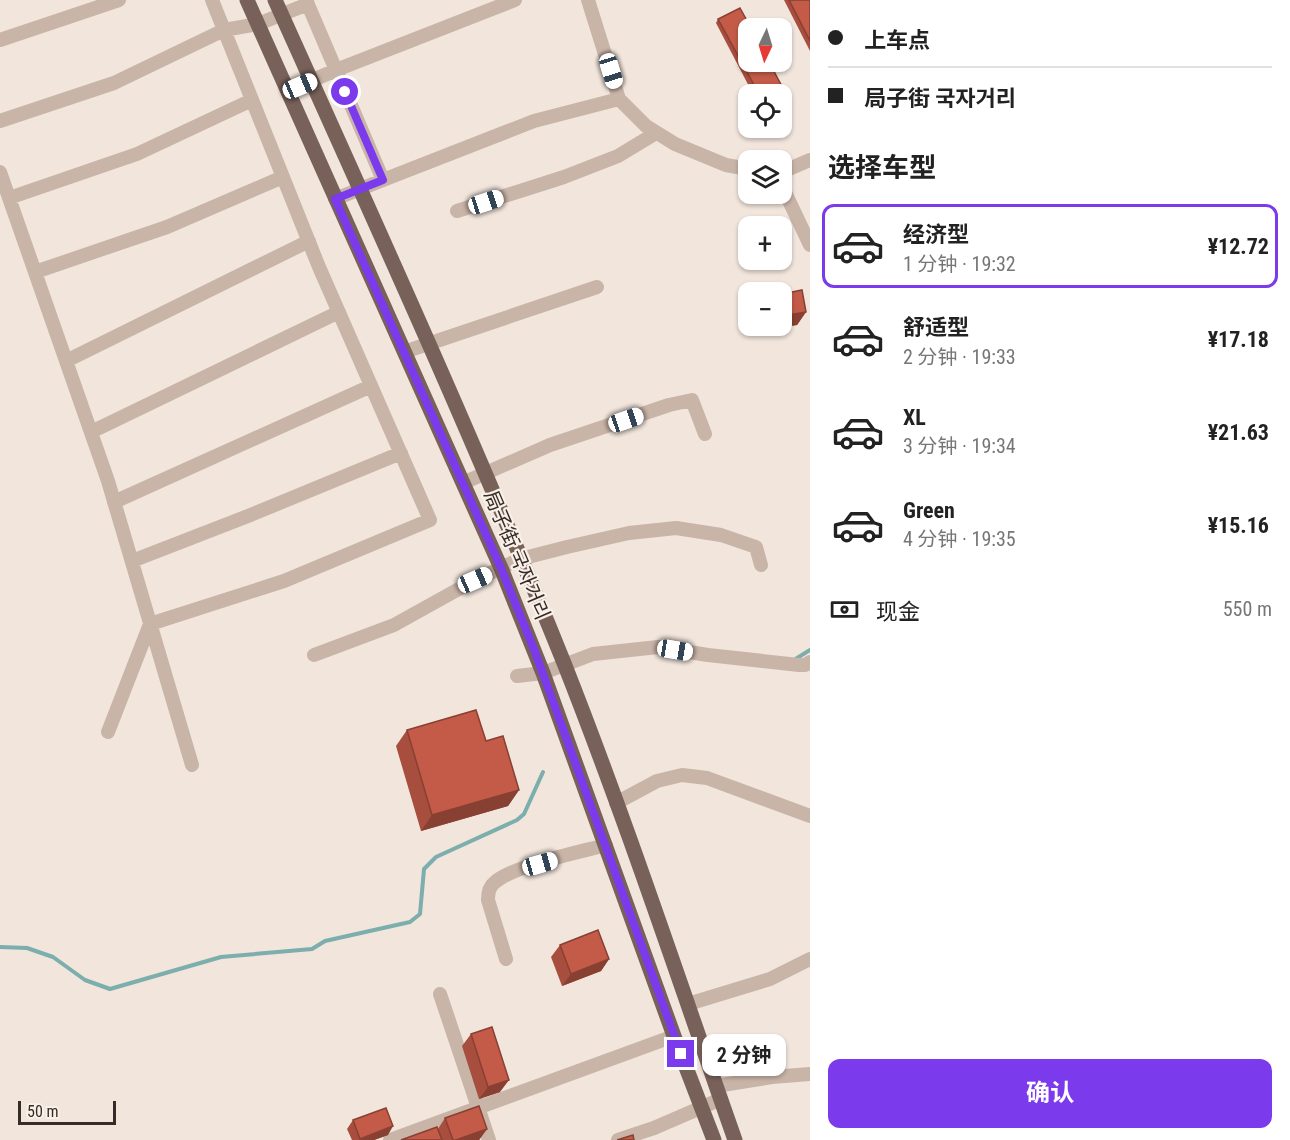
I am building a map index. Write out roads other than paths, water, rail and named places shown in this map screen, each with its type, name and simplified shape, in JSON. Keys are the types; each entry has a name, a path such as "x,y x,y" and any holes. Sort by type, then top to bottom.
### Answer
{"main road":[{"name":"局子街 국자거리","path":"247,0 501,568 543,673 674,1036 714,1140"},
{"name":"局子街 국자거리","path":"275,0 429,343 564,664 616,802 735,1140"}],"street":[{"path":"0,40 119,0"},
{"path":"150,624 284,581 430,520 309,241 212,0"},
{"path":"288,91 514,0"},
{"path":"588,0 619,99 646,126 675,144 726,165 738,167"},
{"path":"0,121 114,83 224,30 258,24 307,2 383,180"},
{"path":"335,199 534,121 619,99"},
{"path":"9,198 137,154 252,100"},
{"path":"458,212 564,177 618,156 656,133"},
{"path":"792,168 810,160"},
{"path":"0,172 114,502 192,765"},
{"path":"35,272 167,227 283,177"},
{"path":"791,204 810,245"},
{"path":"66,361 309,241"},
{"path":"404,352 597,287"},
{"path":"91,432 339,312"},
{"path":"114,502 371,386"},
{"path":"463,483 550,445 669,405 692,400 705,434"},
{"path":"132,561 400,453"},
{"path":"314,655 394,625 475,580 520,559 629,533 676,528 721,535 756,547 761,565"},
{"path":"108,732 150,624"},
{"path":"517,676 543,673 593,654 658,647 776,663 805,664"},
{"path":"616,802 657,781 682,775 707,778 810,816"},
{"path":"506,959 488,900 488,893 495,882 518,870 606,845"},
{"path":"688,1004 770,979 810,959"},
{"path":"440,994 489,1140"},
{"path":"390,1140 674,1036"},
{"path":"618,1140 656,1134 703,1107 718,1093 772,1077 810,1074"}],"waterway":[{"path":"794,660 810,650"},
{"path":"0,947 27,948 53,957 85,980 110,989 221,957 312,949 325,941 410,922 420,914 424,869 436,857 517,820 524,814 543,772"}]}
